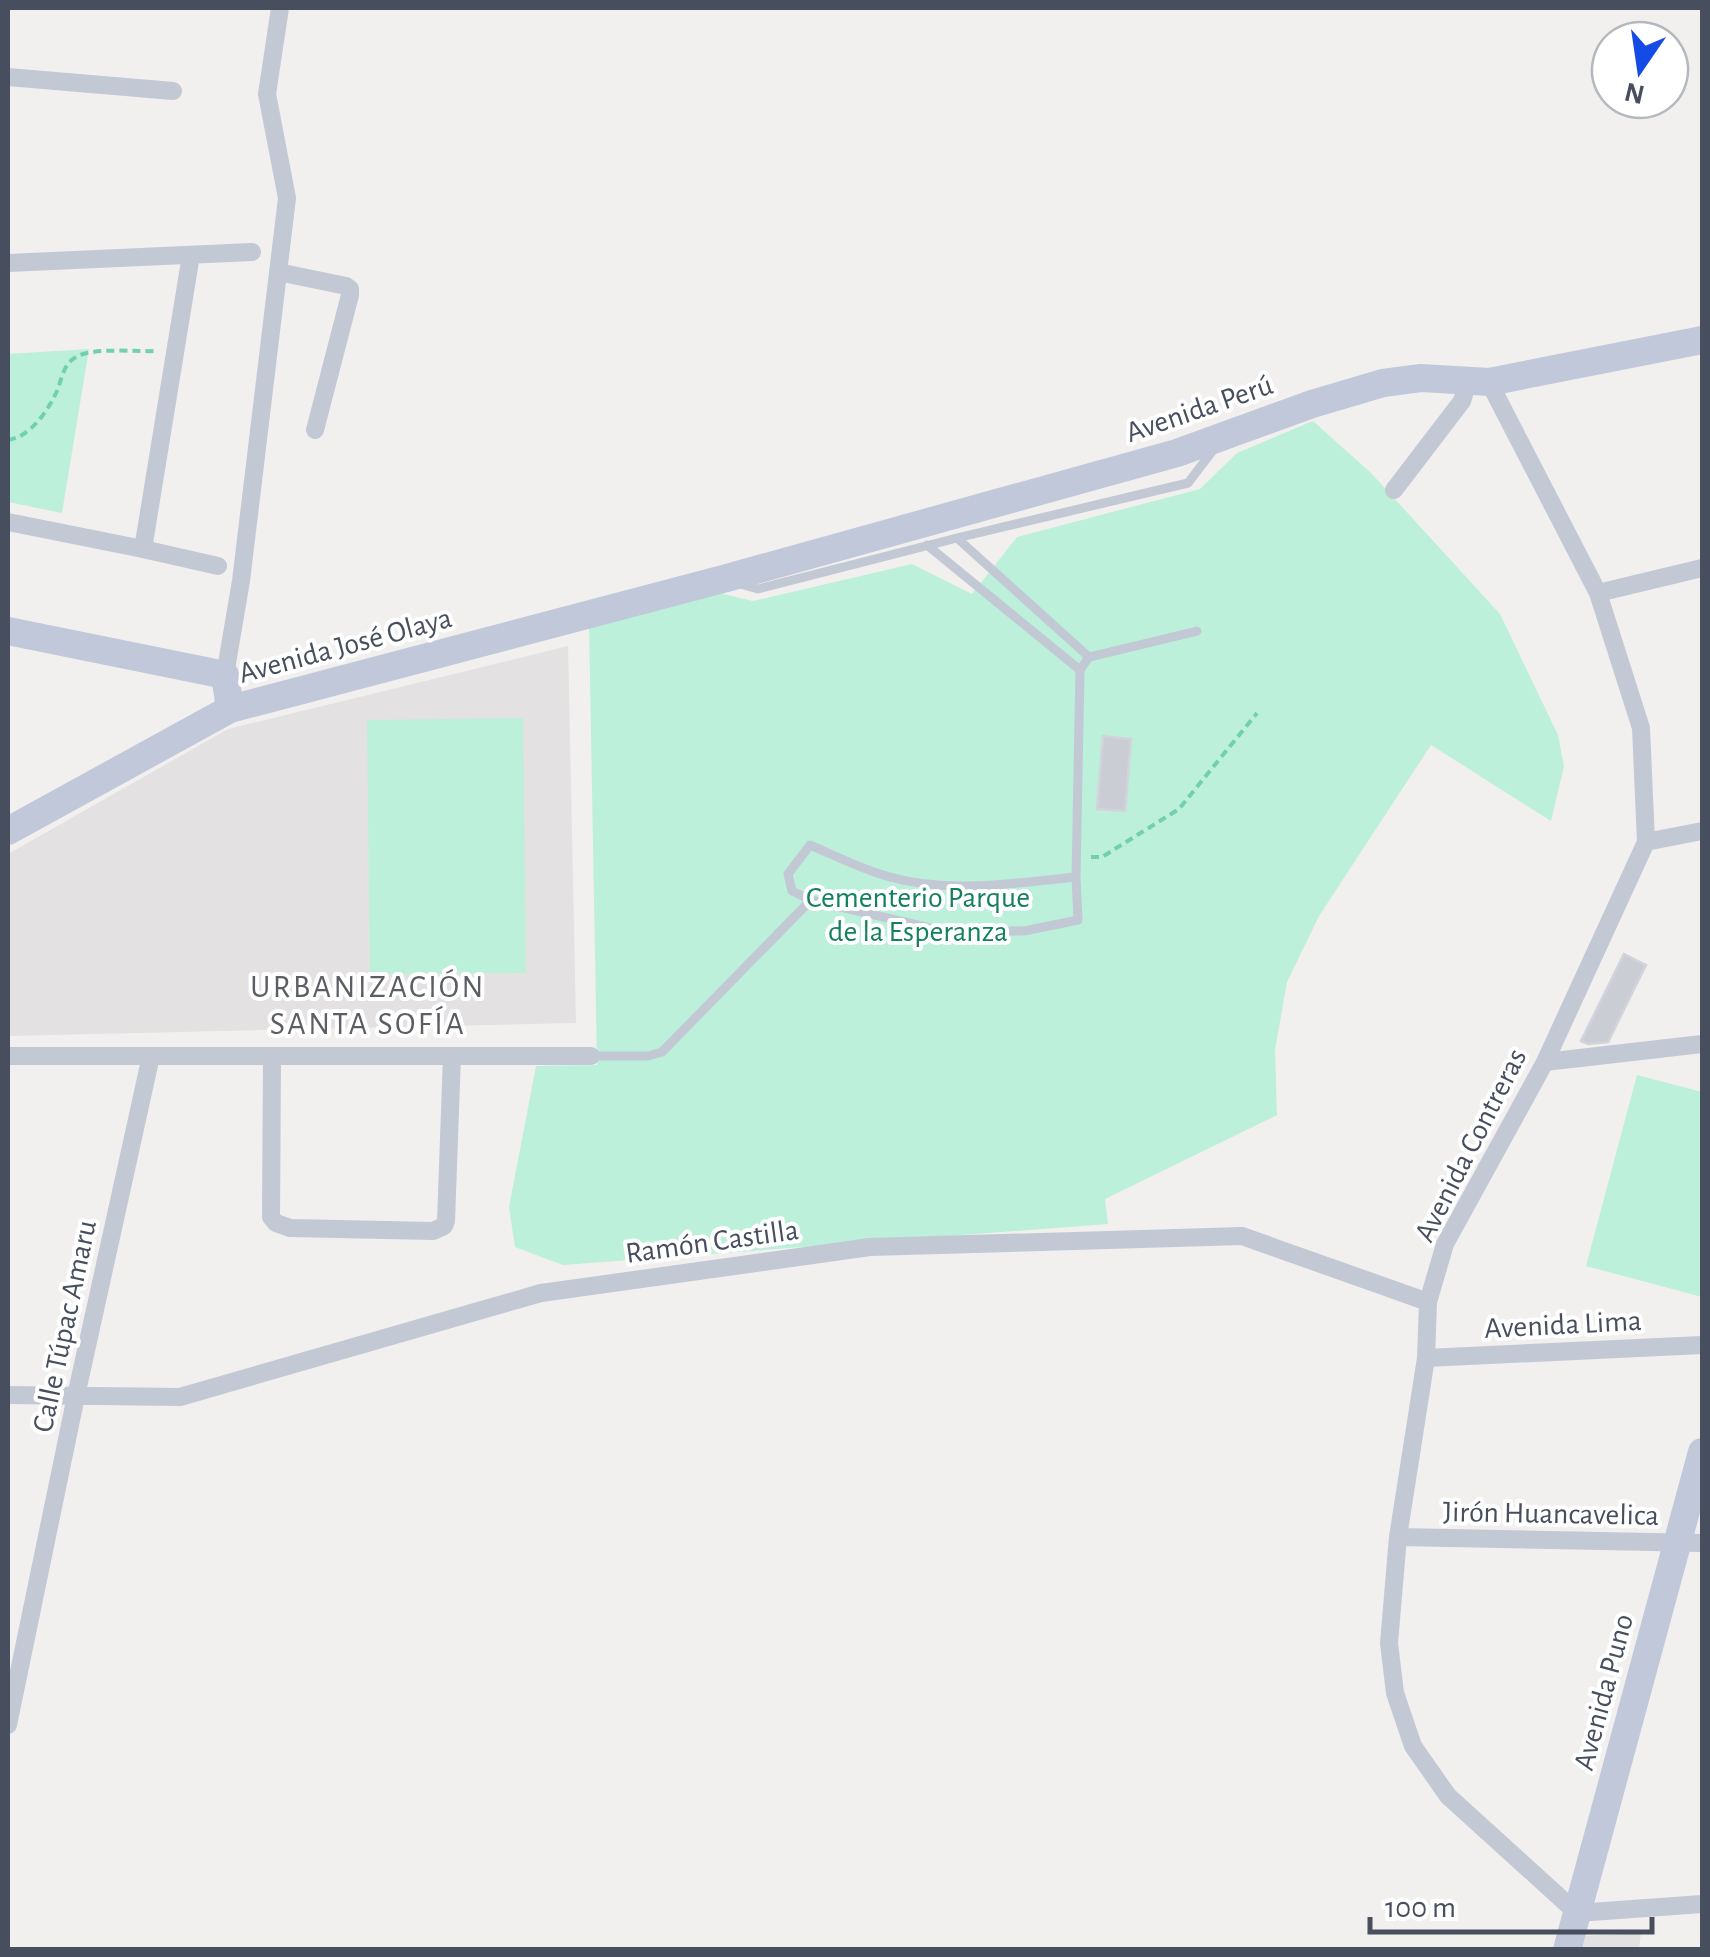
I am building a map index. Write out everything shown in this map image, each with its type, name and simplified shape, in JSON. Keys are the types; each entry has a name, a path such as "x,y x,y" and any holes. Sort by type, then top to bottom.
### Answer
{"main road":[{"name":"Avenida Perú","path":"723,579 1178,453 1312,404 1383,383 1421,378 1478,382 1702,340"},
{"name":"Avenida José Olaya","path":"8,831 230,709 723,579"},
{"path":"8,631 224,675 230,709"},
{"name":"Avenida Puno","path":"1567,1950 1690,1543 1702,1452"}],"street":[{"path":"224,675 241,581 287,198 267,94 280,8"},
{"path":"8,78 173,91"},
{"path":"8,263 252,252"},
{"path":"143,548 191,255"},
{"path":"278,272 350,289 315,430"},
{"path":"1394,490 1478,382"},
{"name":"Avenida Contreras","path":"1478,382 1598,594 1641,728 1646,842 1544,1062 1445,1244 1428,1302 1426,1358 1398,1537 1389,1643 1395,1693 1414,1746 1448,1796 1577,1913"},
{"path":"8,522 218,566"},
{"path":"1598,594 1702,568"},
{"path":"1646,842 1702,831"},
{"path":"1544,1062 1702,1044"},
{"path":"8,1056 591,1056"},
{"name":"Calle Túpac Amaru","path":"8,1725 151,1056"},
{"path":"272,1056 271,1217 276,1223 290,1228 433,1231 444,1226 446,1220 452,1056"},
{"name":"Ramón Castilla","path":"8,1395 180,1397 540,1293 870,1247 1242,1236 1428,1302"},
{"name":"Avenida Lima","path":"1426,1358 1702,1345"},
{"name":"Jirón Huancavelica","path":"1398,1537 1690,1543"},
{"path":"1577,1913 1702,1904"}],"lane":[{"path":"723,579 758,589 1188,483 1222,438"},
{"path":"956,538 1090,657"},
{"path":"927,546 1080,670"},
{"path":"1076,876 988,886 941,886 888,877 810,846 788,874 792,890 810,900 946,932 1024,931 1078,920 1080,670 1090,657 1197,631"},
{"path":"591,1056 648,1056 662,1052 810,900"}],"path":[{"path":"8,440 28,432 55,395 64,368 76,357 92,352 176,351"},
{"path":"1076,858 1102,857 1179,809 1257,713"}],"shaded area":[{"path":"568,646 576,1023 8,1036 8,854 228,729"},
{"path":"1641,1933 1639,1949 1580,1950 1584,1936"}],"green space":[{"path":"89,349 62,513 8,502 8,354"},
{"name":"Cementerio Parque de la Esperanza","path":"1313,421 1371,473 1500,614 1558,735 1564,766 1551,821 1431,745 1319,916 1287,982 1275,1050 1277,1115 1105,1199 1108,1224 563,1265 515,1247 509,1207 536,1066 597,1065 589,623 715,592 753,601 912,564 972,594 1017,537 1200,489 1237,453"},
{"path":"523,718 526,973 370,974 367,720"},
{"path":"1637,1075 1702,1092 1702,1297 1586,1266"}],"building":[{"path":"1103,736 1131,739 1125,811 1097,809"},
{"path":"1624,954 1646,965 1608,1042 1581,1041"}],"district":[{"name":"URBANIZACIÓN SANTA SOFÍA","path":"368,1004"}]}
